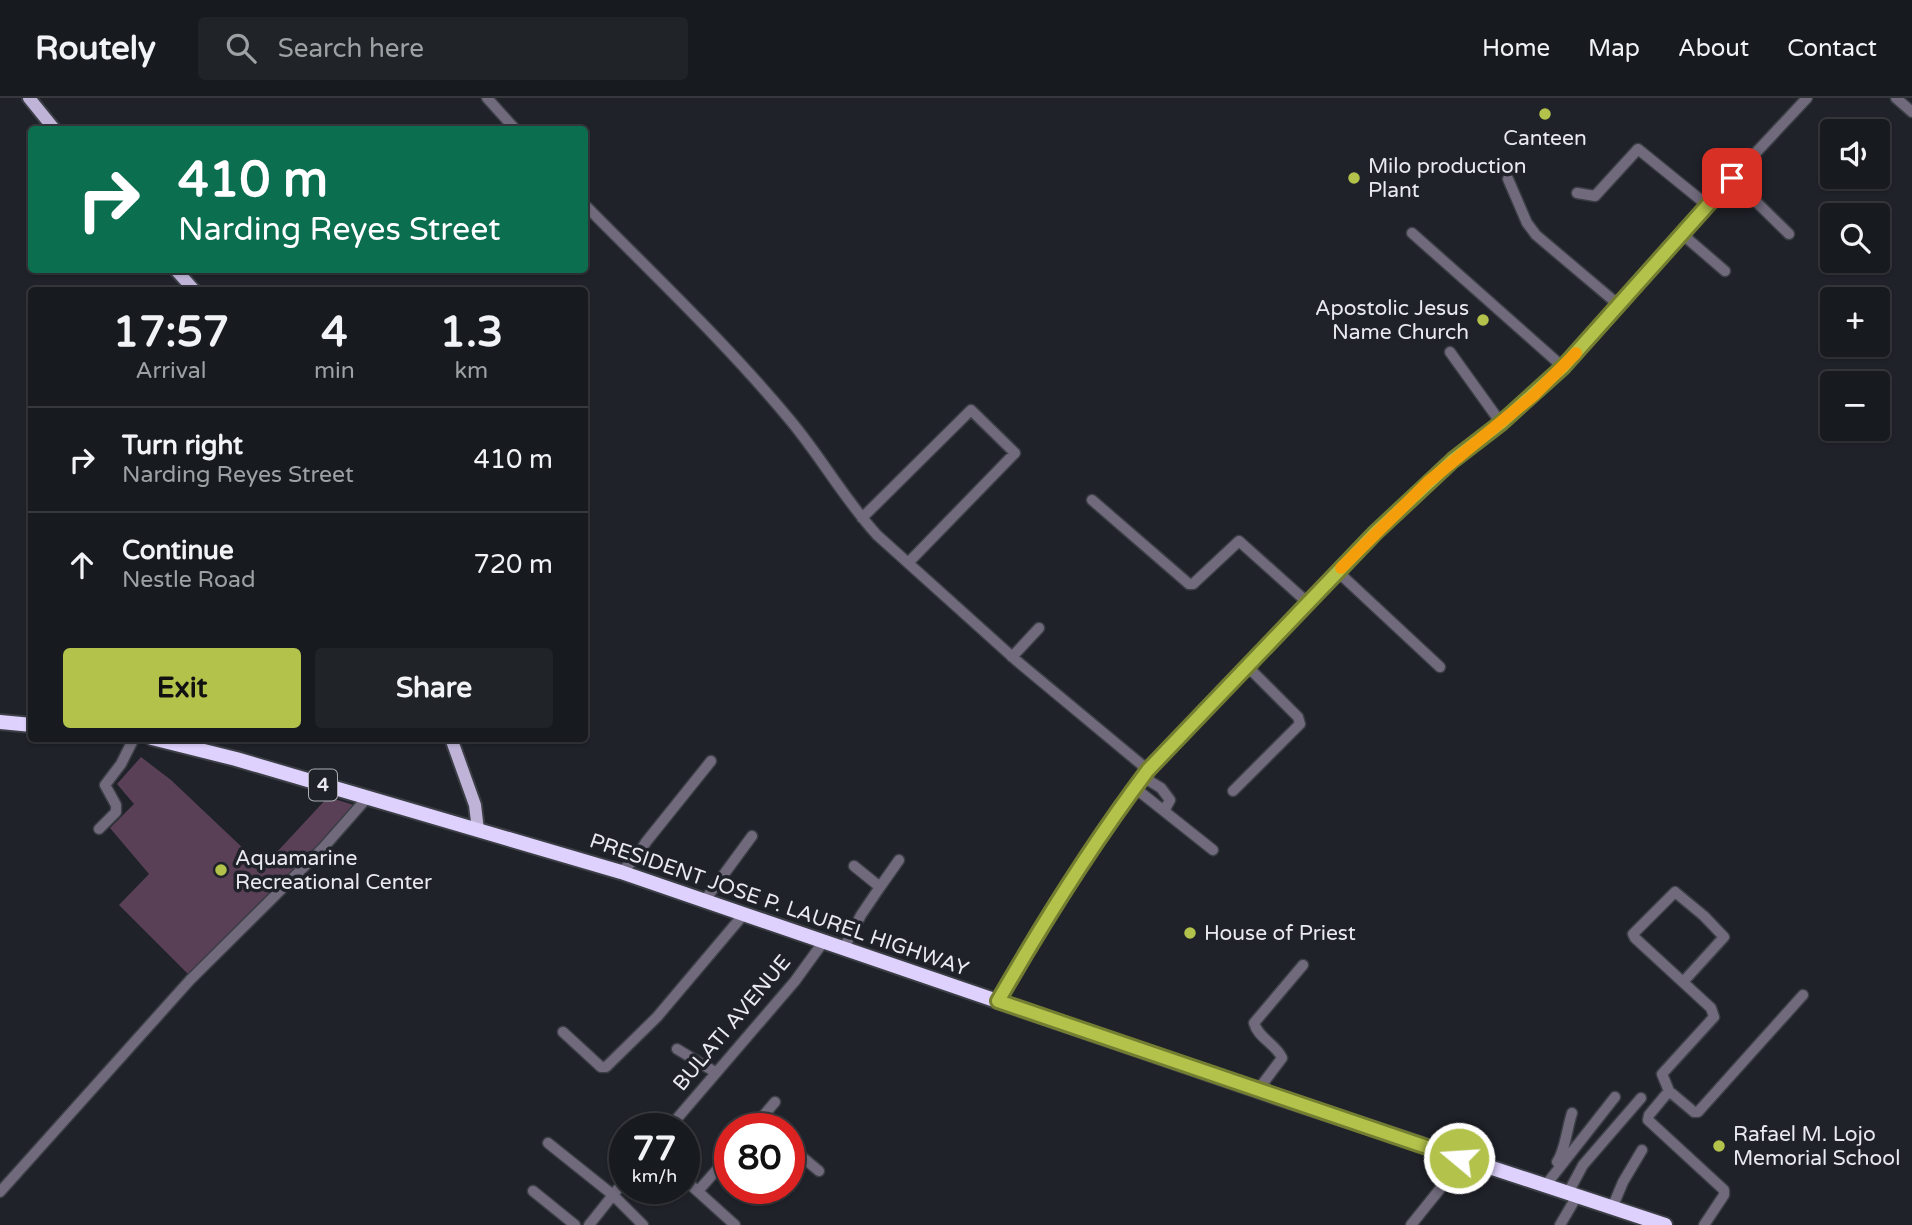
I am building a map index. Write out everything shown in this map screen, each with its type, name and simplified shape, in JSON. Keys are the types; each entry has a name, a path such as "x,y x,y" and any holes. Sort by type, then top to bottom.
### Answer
{"highway":[{"path":"0,722 28,725"},
{"name":"PRESIDENT JOSE P. LAUREL HIGHWAY","path":"168,742 236,759 621,872 1459,1158 1665,1225"}],"main road":[{"path":"29,98 52,126"},
{"path":"179,273 191,287"},
{"path":"452,742 475,805 478,830"}],"street":[{"path":"487,98 512,126"},
{"path":"998,1001 1052,909 1146,773 1337,571 1445,467 1501,423 1563,367 1707,205 1807,98"},
{"path":"1896,98 1912,111"},
{"path":"1577,192 1595,196 1638,149 1707,205"},
{"path":"1732,178 1789,234"},
{"path":"1508,179 1527,223 1535,234 1620,306"},
{"path":"588,208 719,342 790,420 862,518 1012,657 1146,773 1170,800 1164,811"},
{"path":"1412,233 1563,367"},
{"path":"1682,234 1725,271"},
{"path":"1450,352 1501,423"},
{"path":"862,518 971,410 1015,453 908,563"},
{"path":"1092,500 1189,584 1193,584 1239,541 1307,602"},
{"path":"1337,571 1440,667"},
{"path":"1012,657 1039,628"},
{"path":"1233,792 1300,724 1298,717 1248,667"},
{"path":"99,829 116,812 116,805 105,785 121,764 132,742"},
{"path":"621,872 636,858 711,761"},
{"path":"1135,788 1213,850"},
{"path":"0,1192 190,980 323,848 367,798"},
{"path":"705,900 752,836"},
{"path":"844,948 861,915 899,860"},
{"path":"854,866 880,887"},
{"path":"1683,982 1724,937 1675,892 1633,934 1683,982 1711,1008 1714,1017 1662,1074 1669,1091 1694,1112 1698,1112 1803,995"},
{"path":"563,1032 601,1067 606,1067 657,1017 744,914"},
{"name":"BULATI AVENUE","path":"681,1113 795,981 824,941"},
{"path":"1258,1090 1282,1058 1279,1051 1256,1029 1254,1023 1303,965"},
{"path":"677,1049 715,1072"},
{"path":"1669,1091 1649,1115 1648,1120 1726,1193 1704,1225"},
{"path":"1542,1185 1615,1097"},
{"path":"1560,1225 1583,1165 1640,1098"},
{"path":"765,1113 775,1102"},
{"path":"1542,1185 1561,1156 1572,1113"},
{"path":"548,1143 609,1193"},
{"path":"1612,1208 1623,1182 1642,1150"},
{"path":"1411,1225 1448,1179 1459,1158"},
{"path":"805,1160 818,1171"},
{"path":"700,1189 714,1173"},
{"path":"533,1191 575,1225"},
{"path":"700,1193 735,1225"},
{"path":"589,1225 609,1199"},
{"path":"621,1204 643,1225"}],"shaded area":[{"name":"Aquamarine Recreational Center","path":"141,757 171,780 263,867 328,797 357,806 192,978 119,905 149,874 110,828 134,804 117,784"}],"slow traffic":[{"path":"1341,568 1428,482 1534,395 1576,353"}],"place":[{"name":"Canteen","path":"1545,114"},
{"name":"Milo production Plant","path":"1354,178"},
{"name":"Apostolic Jesus Name Church","path":"1483,320"},
{"name":"Aquamarine Recreational Center","path":"221,870"},
{"name":"House of Priest","path":"1190,933"},
{"name":"Rafael M. Lojo Memorial School","path":"1719,1146"}],"route":[{"path":"1459,1158 998,1001 1052,909 1148,770 1375,533 1453,460 1501,423 1563,367 1732,178"}]}
